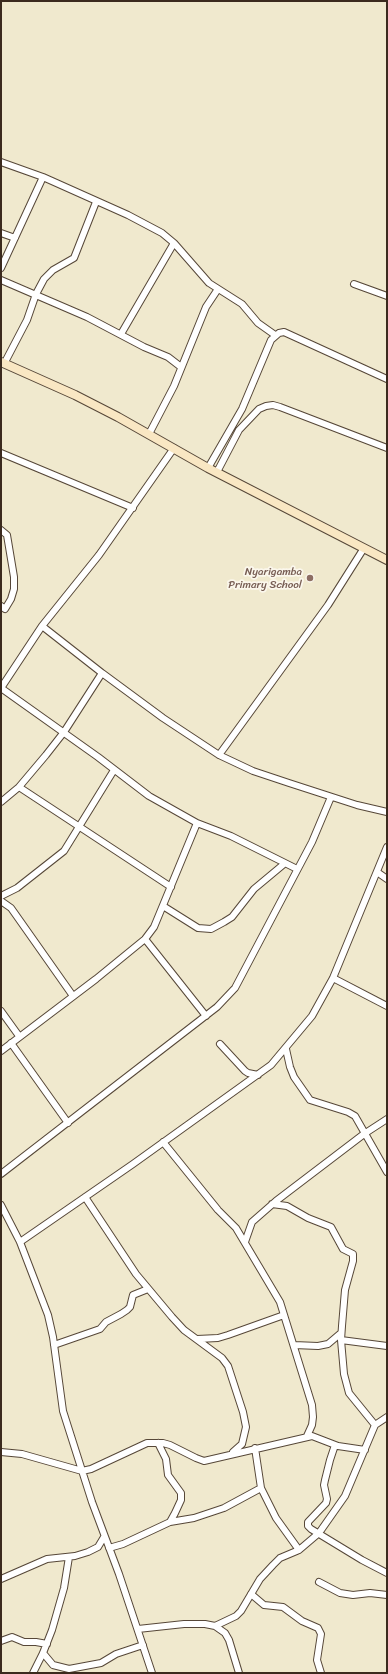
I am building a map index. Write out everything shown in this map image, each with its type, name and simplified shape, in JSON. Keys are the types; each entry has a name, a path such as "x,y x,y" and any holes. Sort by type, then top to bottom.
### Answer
{"street":[{"path":"1,162 43,177 148,225 162,233 174,243 200,275 218,289 242,304 258,322 275,335"},
{"path":"1,268 43,177"},
{"path":"96,202 74,258 48,273 36,294 27,320 3,363 75,395 272,502 387,560"},
{"path":"1,233 15,238"},
{"path":"121,334 174,243"},
{"path":"1,280 36,294 121,334 144,347 168,357 181,367"},
{"path":"354,284 387,296"},
{"path":"149,434 174,386 206,308 218,289"},
{"path":"208,468 242,409 265,353 275,335 284,332 387,379"},
{"path":"217,472 239,430 259,409 273,405 387,448"},
{"path":"174,448 99,555 42,626 1,688 64,732 149,796 197,823 231,836 284,864 297,869"},
{"path":"1,453 133,508"},
{"path":"1,530 7,536 9,544 14,577 14,589 11,599 5,609 1,606"},
{"path":"218,755 328,605 364,548"},
{"path":"42,626 163,718 218,755 253,771 331,797 387,812"},
{"path":"1,802 19,787 32,773 64,732 102,673"},
{"path":"1,896 11,891 64,851 114,770"},
{"path":"19,787 171,887"},
{"path":"1,1174 206,1016 235,988 312,842 331,797"},
{"path":"1,1051 145,939 154,927 197,823"},
{"path":"20,1242 258,1075 271,1065 286,1049 312,1016 333,978 378,872 387,847"},
{"path":"163,906 198,928 211,929 232,917 254,889 284,864"},
{"path":"378,872 387,879"},
{"path":"8,905 8,897 11,891"},
{"path":"1,901 8,905 73,996"},
{"path":"145,939 206,1016"},
{"path":"333,978 387,1006"},
{"path":"1,1011 20,1036"},
{"path":"11,1043 68,1123"},
{"path":"220,1044 245,1071 258,1075"},
{"path":"286,1049 294,1077 310,1100 348,1112 355,1116 387,1172"},
{"path":"245,1242 252,1222 272,1204 364,1134 387,1119"},
{"path":"163,1142 218,1210 236,1228 276,1293 294,1345 314,1417 307,1436"},
{"path":"85,1197 136,1274 148,1289 172,1317 222,1358 228,1366 245,1418 246,1434 239,1448 226,1456"},
{"path":"272,1204 287,1206 308,1218 331,1228 343,1249 353,1254 354,1261 346,1290 341,1333 344,1374 349,1393 375,1424"},
{"path":"1,1205 20,1242 48,1315 54,1345 63,1411 104,1537 138,1629 152,1673"},
{"path":"54,1345 100,1330 106,1322 130,1307 133,1295 148,1289"},
{"path":"197,1339 218,1338 284,1315"},
{"path":"294,1345 318,1346 328,1344 341,1333"},
{"path":"341,1340 387,1346"},
{"path":"215,1626 236,1616 247,1603 260,1579 272,1565 280,1558 299,1550 319,1533 345,1496 375,1424 387,1417"},
{"path":"1,1452 22,1454 82,1471 91,1469 139,1445 147,1443 170,1445 200,1460 211,1460 307,1436 316,1437 336,1445 364,1450"},
{"path":"158,1443 166,1459 168,1476 181,1493 180,1503 170,1522"},
{"path":"336,1445 324,1480 327,1499 326,1503 308,1522 308,1526 362,1560 387,1573"},
{"path":"255,1448 261,1488 276,1518 299,1550"},
{"path":"109,1548 123,1544 170,1522 194,1518 224,1508 261,1488"},
{"path":"1,1579 47,1559 75,1556 94,1549 102,1542 104,1537"},
{"path":"33,1673 47,1644 64,1588 69,1557"},
{"path":"320,1582 340,1593 353,1595 370,1593 387,1595"},
{"path":"251,1594 264,1605 283,1607 302,1621 318,1628 321,1634 317,1660 321,1673"},
{"path":"138,1629 184,1624 205,1624 215,1626 222,1630 229,1640 239,1673"},
{"path":"1,1641 12,1637 24,1642 47,1644"},
{"path":"43,1653 53,1665 60,1668 69,1669 101,1663 116,1654 143,1646"}],"place":[{"name":"Nyarigamba Primary School","path":"310,578"}]}
